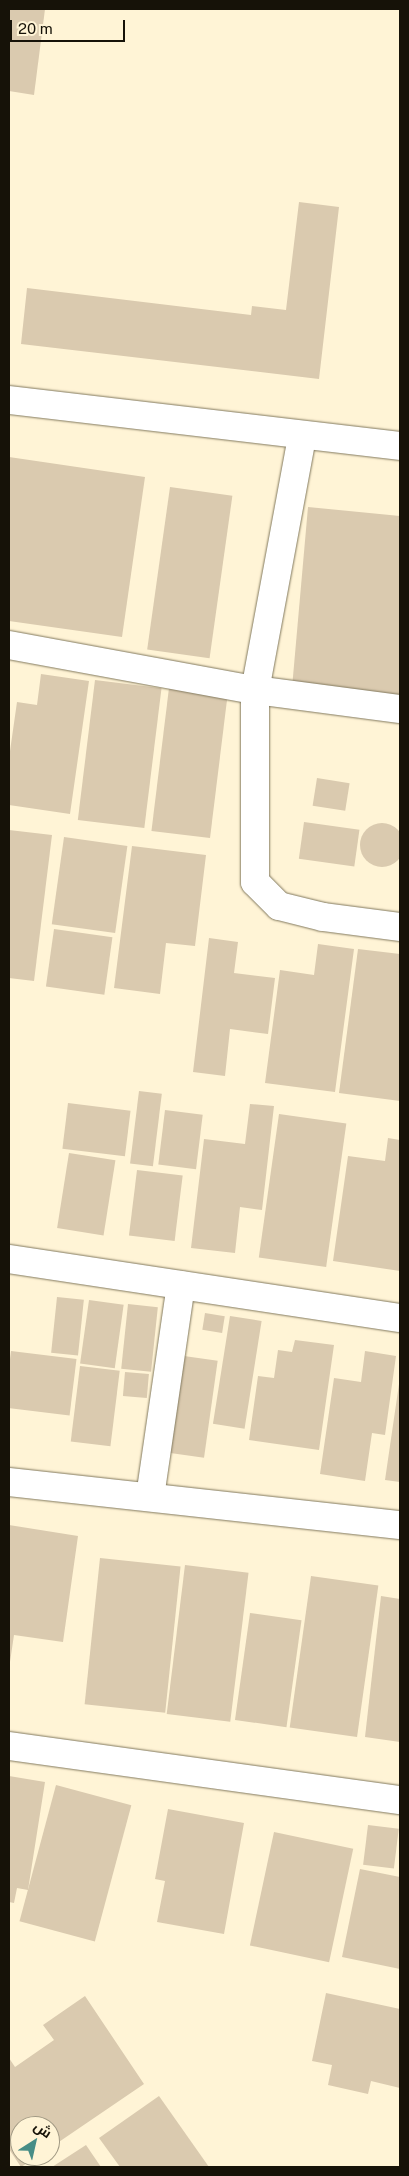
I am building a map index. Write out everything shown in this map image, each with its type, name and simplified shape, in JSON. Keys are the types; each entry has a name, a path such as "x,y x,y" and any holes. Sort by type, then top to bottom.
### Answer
{"street":[{"path":"9,400 302,437 400,446"},
{"path":"302,437 255,690 255,882 279,906 323,917 400,927"},
{"path":"9,646 255,690 400,708"},
{"path":"9,1259 400,1318"},
{"path":"150,1497 180,1285"},
{"path":"9,1482 400,1526"},
{"path":"9,1746 400,1800"}],"building":[{"path":"10,9 45,9 34,95 9,91"},
{"path":"299,202 339,207 319,379 21,344 27,288 251,315 252,306 286,310"},
{"path":"9,457 145,477 122,637 9,621"},
{"path":"170,487 232,496 210,658 147,649"},
{"path":"308,507 400,516 400,697 292,688"},
{"path":"41,674 89,681 70,814 9,805 9,758 17,702 37,705"},
{"path":"95,680 162,688 144,828 78,820"},
{"path":"169,688 228,695 210,838 151,831"},
{"path":"317,778 350,783 345,811 313,806"},
{"path":"304,822 359,830 354,866 299,859"},
{"path":"386,823 398,829 403,836 403,854 398,861 391,866 378,867 370,864 363,857 360,841 363,833 370,826"},
{"path":"9,830 52,835 34,981 9,978"},
{"path":"64,837 127,846 115,933 52,924"},
{"path":"132,846 206,855 195,946 166,943 160,994 114,988"},
{"path":"54,929 112,937 104,995 46,986"},
{"path":"209,938 238,942 234,973 275,978 268,1034 230,1029 225,1076 193,1072"},
{"path":"318,944 354,949 335,1092 265,1083 280,970 314,975"},
{"path":"358,949 400,954 400,1101 339,1093"},
{"path":"139,1091 162,1094 153,1166 130,1163"},
{"path":"68,1103 131,1111 125,1156 62,1149"},
{"path":"250,1104 274,1106 262,1210 240,1207 235,1253 191,1248 204,1139 245,1144"},
{"path":"165,1110 203,1115 196,1169 158,1165"},
{"path":"279,1114 346,1123 326,1267 259,1258"},
{"path":"388,1138 400,1140 400,1271 333,1261 348,1156 385,1161"},
{"path":"69,1153 115,1160 104,1235 57,1228"},
{"path":"137,1170 183,1176 175,1241 129,1236"},
{"path":"57,1297 84,1300 78,1356 51,1353"},
{"path":"89,1300 124,1305 115,1368 80,1363"},
{"path":"128,1304 158,1307 151,1372 121,1369"},
{"path":"205,1313 225,1316 222,1333 202,1330"},
{"path":"230,1316 262,1321 245,1429 213,1424"},
{"path":"295,1340 334,1345 319,1450 249,1440 258,1376 274,1378 278,1350 292,1352"},
{"path":"11,1351 77,1359 70,1416 9,1408"},
{"path":"365,1351 396,1356 385,1435 372,1433 365,1481 320,1474 334,1378 361,1382"},
{"path":"184,1356 218,1361 204,1458 170,1453"},
{"path":"80,1366 120,1371 110,1446 71,1441"},
{"path":"125,1372 149,1374 147,1398 123,1396"},
{"path":"400,1384 400,1482 385,1480"},
{"path":"9,1525 78,1536 63,1642 14,1635 10,1662"},
{"path":"100,1558 181,1566 165,1713 85,1704"},
{"path":"185,1565 249,1573 230,1722 167,1714"},
{"path":"311,1576 378,1585 357,1737 290,1728"},
{"path":"381,1596 400,1599 400,1742 365,1737"},
{"path":"250,1613 301,1620 286,1727 235,1720"},
{"path":"9,1776 45,1782 28,1890 17,1888 14,1903 9,1902"},
{"path":"56,1785 131,1805 95,1941 20,1921"},
{"path":"168,1809 244,1823 224,1934 157,1922 165,1881 155,1879"},
{"path":"368,1825 399,1829 394,1868 363,1865"},
{"path":"274,1832 353,1849 329,1962 250,1945"},
{"path":"360,1869 400,1877 400,1969 342,1957"},
{"path":"326,1993 400,2009 400,2088 371,2081 368,2094 328,2085 332,2065 312,2061"},
{"path":"85,1996 144,2084 60,2141 60,2116 10,2116 10,2150 9,2058 15,2067 54,2040 43,2025"},
{"path":"159,2096 209,2167 120,2167 99,2138"},
{"path":"86,2145 101,2167 52,2167 60,2166 60,2162"}]}
